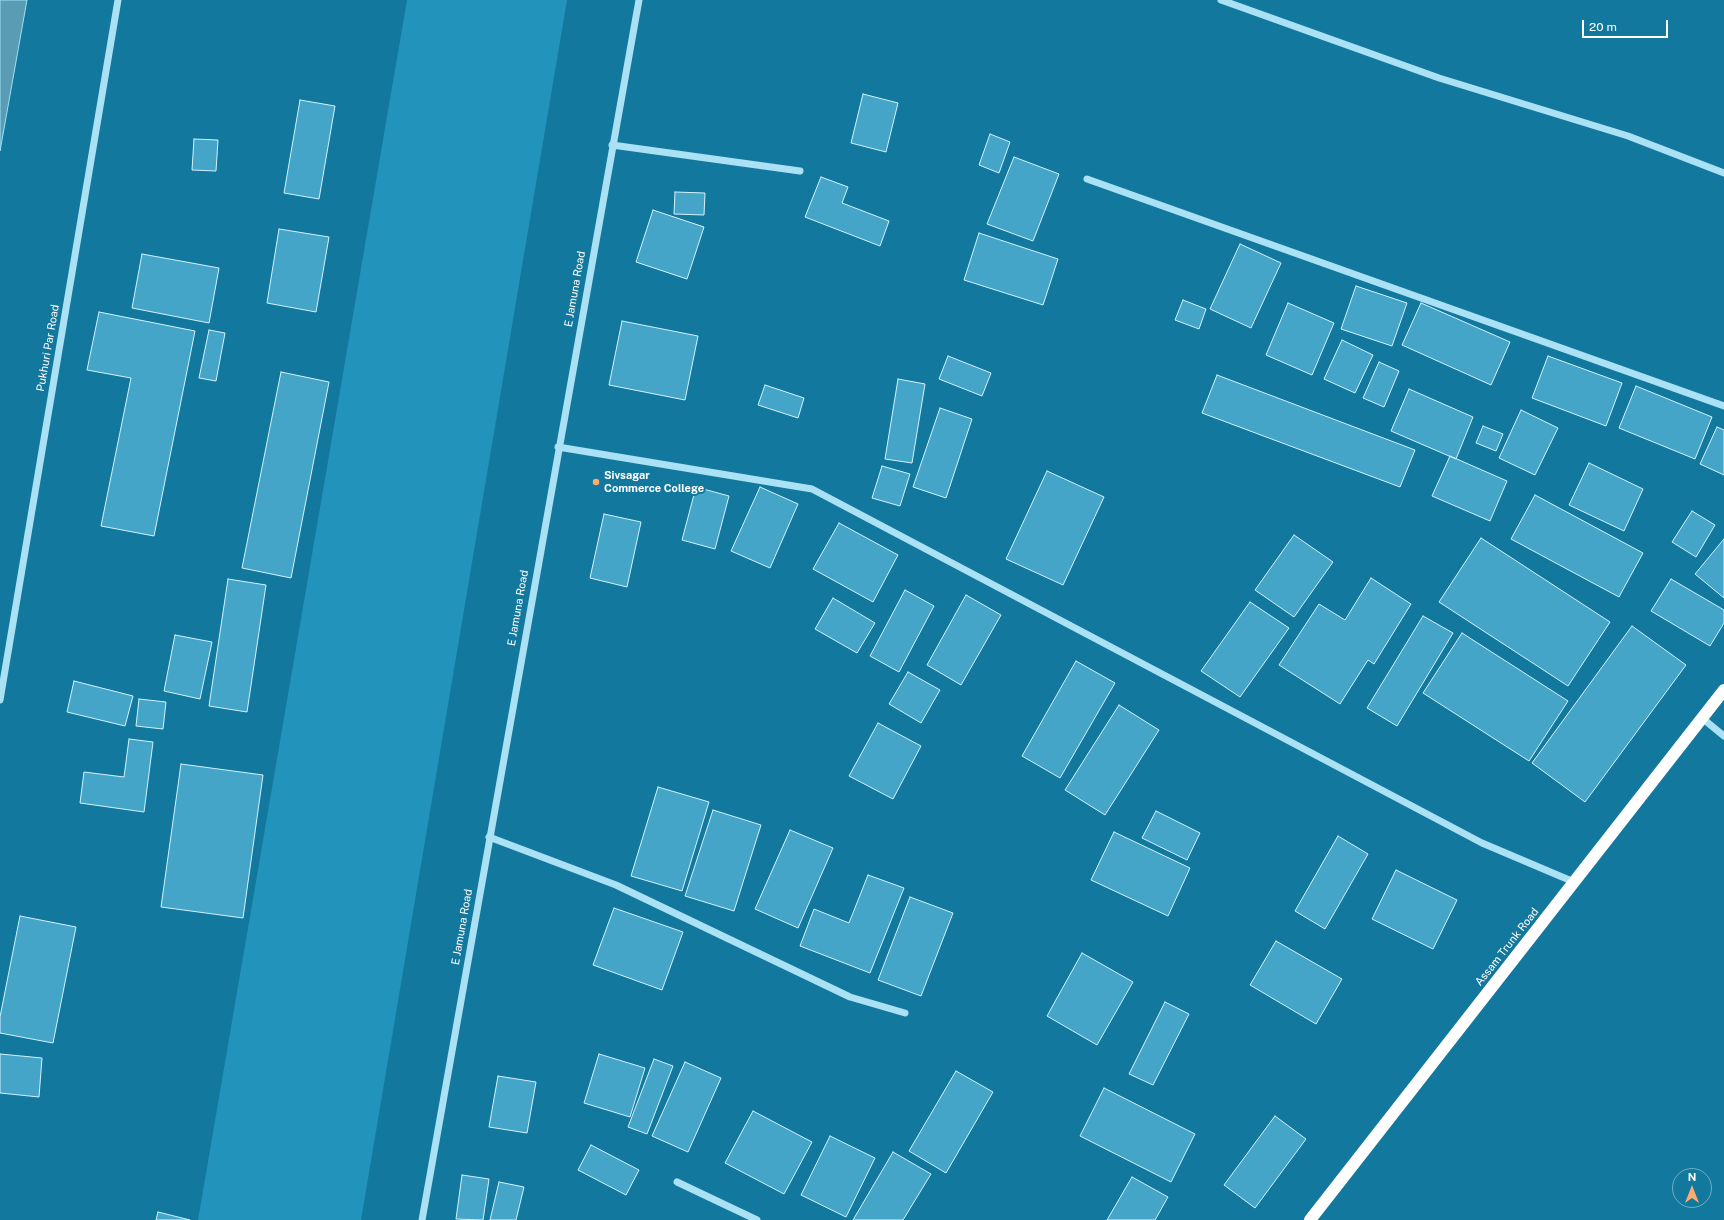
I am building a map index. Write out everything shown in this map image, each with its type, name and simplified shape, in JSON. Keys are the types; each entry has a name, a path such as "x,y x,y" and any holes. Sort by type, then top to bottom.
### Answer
{"highway":[{"name":"Assam Trunk Road","path":"1310,1220 1724,690"}],"street":[{"name":"Pukhuri Par Road","path":"0,700 118,0"},
{"name":"E Jamuna Road","path":"422,1220 638,0"},
{"path":"1221,0 1439,78 1628,136 1724,174"},
{"path":"612,145 800,171"},
{"path":"1087,179 1724,406"},
{"path":"558,447 812,489 1482,843 1574,882"},
{"path":"1702,718 1724,736"},
{"path":"489,837 616,885 850,997 905,1013"},
{"path":"677,1182 757,1220"}],"shaded area":[{"path":"0,0 27,0 0,151"},
{"path":"407,0 567,0 361,1220 198,1220"}],"building":[{"path":"863,94 898,103 886,152 851,143"},
{"path":"300,100 335,106 319,199 284,193"},
{"path":"990,134 1010,142 999,173 979,165"},
{"path":"194,139 218,140 216,171 192,170"},
{"path":"1014,157 1059,174 1033,241 987,224"},
{"path":"821,177 848,187 842,203 889,221 880,246 805,217"},
{"path":"675,192 705,193 704,215 674,214"},
{"path":"653,210 704,227 687,279 636,262"},
{"path":"279,229 329,237 316,312 267,303"},
{"path":"979,233 1058,259 1043,305 964,280"},
{"path":"1240,244 1281,263 1251,328 1210,309"},
{"path":"142,254 219,268 209,323 132,308"},
{"path":"1356,286 1407,303 1392,346 1341,329"},
{"path":"1183,300 1206,309 1199,329 1175,320"},
{"path":"1288,303 1334,323 1312,375 1266,355"},
{"path":"1421,303 1510,342 1491,385 1402,345"},
{"path":"99,312 195,331 154,536 101,526 131,378 87,370"},
{"path":"622,321 698,336 685,400 609,385"},
{"path":"209,330 225,333 216,381 199,378"},
{"path":"1342,340 1373,355 1355,393 1324,379"},
{"path":"948,356 991,373 982,396 939,379"},
{"path":"1548,356 1622,383 1606,426 1532,398"},
{"path":"1379,362 1399,371 1384,407 1363,398"},
{"path":"281,372 329,382 291,578 242,568"},
{"path":"1217,375 1415,450 1400,487 1202,413"},
{"path":"898,379 925,384 912,463 885,459"},
{"path":"765,385 804,398 798,418 758,405"},
{"path":"1636,386 1712,417 1695,459 1619,428"},
{"path":"1409,389 1473,417 1456,459 1391,431"},
{"path":"940,408 972,419 946,498 913,487"},
{"path":"1521,410 1558,428 1535,475 1499,458"},
{"path":"1483,426 1503,434 1496,451 1476,443"},
{"path":"1717,427 1724,430 1724,475 1700,464"},
{"path":"1450,456 1507,481 1490,521 1432,496"},
{"path":"1589,463 1643,489 1624,531 1569,505"},
{"path":"882,466 910,474 900,506 872,498"},
{"path":"1047,471 1104,497 1063,585 1006,559"},
{"path":"696,487 729,496 715,549 682,540"},
{"path":"760,487 798,504 770,568 731,551"},
{"path":"1535,495 1643,553 1619,597 1511,539"},
{"path":"1692,511 1715,525 1696,557 1672,542"},
{"path":"604,514 641,522 627,587 590,578"},
{"path":"839,523 898,555 873,602 813,569"},
{"path":"1294,535 1333,562 1294,617 1255,590"},
{"path":"1481,538 1610,622 1568,686 1439,602"},
{"path":"1724,539 1724,598 1695,574"},
{"path":"1371,578 1411,604 1374,664 1368,660 1340,704 1279,665 1319,604 1345,620"},
{"path":"228,579 266,585 247,712 209,706"},
{"path":"1671,579 1724,610 1724,623 1710,646 1651,611"},
{"path":"905,590 934,606 899,672 870,656"},
{"path":"966,595 1001,615 961,685 927,665"},
{"path":"833,598 875,623 857,653 815,629"},
{"path":"1250,602 1289,628 1240,697 1201,671"},
{"path":"1423,616 1453,633 1397,726 1367,708"},
{"path":"1632,626 1686,665 1585,802 1532,763"},
{"path":"1462,633 1568,701 1529,761 1423,693"},
{"path":"175,635 212,642 200,699 164,691"},
{"path":"1076,661 1115,683 1060,778 1022,756"},
{"path":"908,672 940,690 921,723 889,704"},
{"path":"74,681 133,696 125,726 67,712"},
{"path":"139,699 166,702 163,729 136,726"},
{"path":"1119,705 1159,730 1105,815 1065,790"},
{"path":"878,723 921,746 893,799 849,776"},
{"path":"129,739 153,742 144,812 80,803 84,772 124,777"},
{"path":"181,764 263,775 243,918 161,907"},
{"path":"658,787 709,802 682,891 631,876"},
{"path":"713,810 761,825 734,911 685,896"},
{"path":"1156,811 1200,833 1187,860 1142,838"},
{"path":"790,830 833,848 798,928 755,909"},
{"path":"1114,832 1190,868 1168,916 1091,880"},
{"path":"1338,836 1368,854 1325,929 1295,911"},
{"path":"1396,870 1457,900 1433,949 1372,919"},
{"path":"868,875 904,888 870,973 800,946 814,909 849,923"},
{"path":"910,897 953,913 921,996 878,980"},
{"path":"614,908 683,932 662,990 593,965"},
{"path":"20,916 76,927 53,1043 0,1033 0,1017"},
{"path":"1276,941 1342,979 1316,1024 1250,985"},
{"path":"1082,953 1133,982 1097,1045 1047,1016"},
{"path":"1165,1002 1189,1014 1153,1085 1129,1074"},
{"path":"0,1054 42,1058 39,1097 0,1093"},
{"path":"599,1054 645,1068 630,1117 584,1103"},
{"path":"654,1059 673,1066 647,1134 628,1127"},
{"path":"685,1062 721,1078 688,1152 652,1136"},
{"path":"956,1071 993,1092 946,1173 909,1151"},
{"path":"498,1076 536,1082 527,1133 489,1127"},
{"path":"1104,1088 1195,1134 1171,1182 1080,1136"},
{"path":"753,1111 812,1142 784,1194 725,1163"},
{"path":"1275,1116 1306,1139 1255,1208 1224,1185"},
{"path":"830,1136 875,1158 846,1217 801,1195"},
{"path":"591,1145 639,1170 626,1195 578,1170"},
{"path":"893,1152 931,1174 903,1220 853,1220"},
{"path":"462,1175 489,1179 483,1220 456,1219"},
{"path":"1132,1177 1168,1197 1155,1220 1107,1220"},
{"path":"499,1182 524,1187 516,1220 490,1220"},
{"path":"158,1212 190,1220 156,1220"}],"place":[{"name":"Sivsagar Commerce College","path":"596,482"}]}
